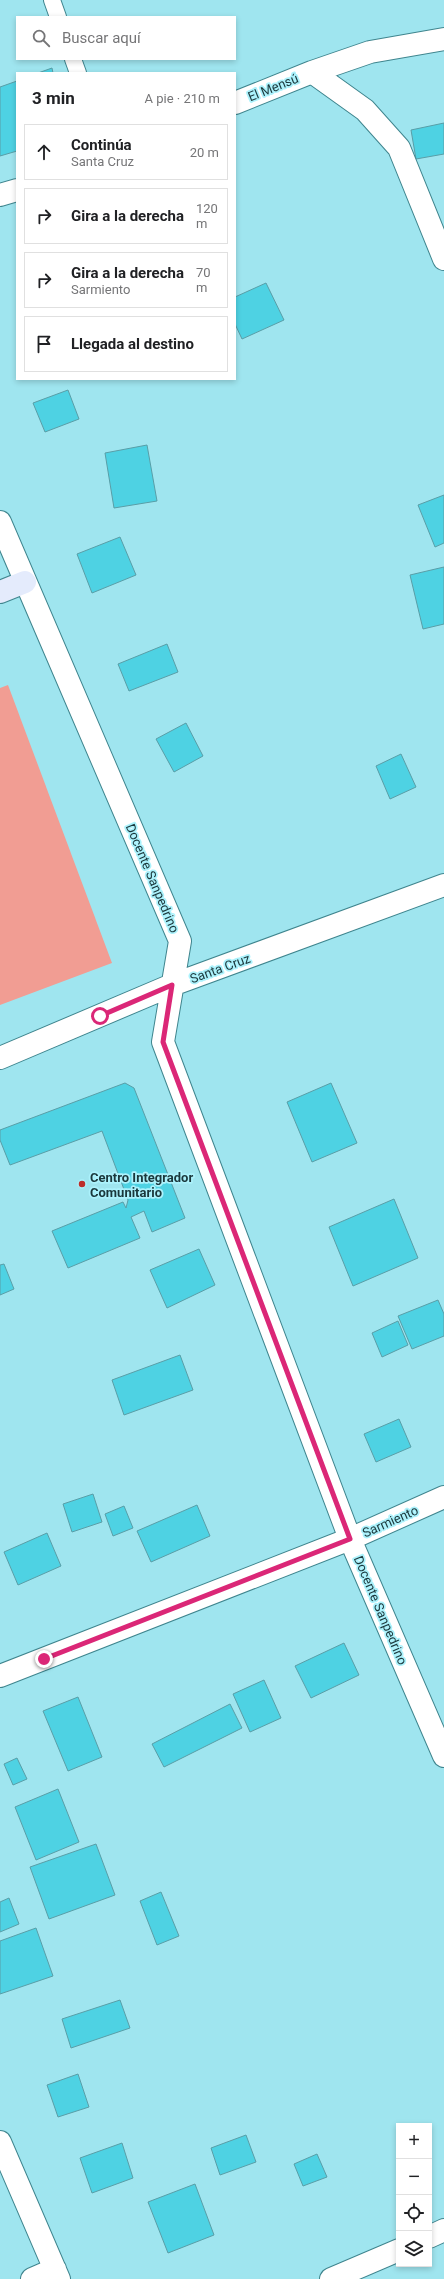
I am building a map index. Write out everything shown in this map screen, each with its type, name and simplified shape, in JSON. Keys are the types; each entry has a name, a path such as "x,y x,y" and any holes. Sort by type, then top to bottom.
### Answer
{"main road":[{"path":"0,592 25,582"}],"street":[{"name":"El Mensú","path":"236,103 312,72 370,52 444,39"},
{"path":"312,72 365,110 399,148 444,259"},
{"path":"0,194 16,190"},
{"name":"Docente Sanpedrino","path":"0,522 180,941 163,1042 350,1539 444,1756"},
{"name":"Santa Cruz","path":"0,1058 172,985 444,885"},
{"name":"Sarmiento","path":"0,1676 350,1539 444,1497"},
{"path":"0,2142 57,2274 32,2279"},
{"path":"432,2236 444,2230"},
{"path":"331,2279 396,2251"}],"lane":[{"path":"52,0 58,16"},
{"path":"73,60 78,72"}],"shaded area":[{"path":"8,685 112,963 0,1005 0,688"}],"building":[{"path":"52,68 53,72 41,72"},
{"path":"16,81 16,151 0,156 0,87"},
{"path":"444,123 444,154 416,159 411,130"},
{"path":"266,283 284,320 242,339 236,326 236,297"},
{"path":"68,390 79,419 45,432 33,403"},
{"path":"147,445 157,501 114,508 105,453"},
{"path":"444,495 444,543 435,547 418,505"},
{"path":"120,537 136,575 92,593 77,554"},
{"path":"444,567 444,624 423,629 410,575"},
{"path":"167,644 178,672 129,691 118,664"},
{"path":"186,723 203,756 174,772 156,739"},
{"path":"401,754 416,787 390,799 376,766"},
{"path":"125,1083 134,1088 185,1218 152,1232 144,1211 131,1217 140,1238 68,1268 52,1231 123,1202 126,1208 128,1200 102,1131 10,1165 0,1140 0,1130"},
{"path":"331,1083 357,1143 312,1162 287,1102"},
{"path":"394,1199 418,1258 353,1286 329,1227"},
{"path":"199,1249 215,1285 167,1308 150,1270"},
{"path":"4,1264 14,1289 0,1295 0,1265"},
{"path":"438,1300 444,1314 444,1336 412,1349 398,1316"},
{"path":"398,1321 408,1345 382,1357 372,1333"},
{"path":"180,1355 193,1390 124,1415 112,1380"},
{"path":"399,1419 411,1447 376,1462 364,1434"},
{"path":"93,1494 102,1522 72,1532 63,1504"},
{"path":"197,1505 210,1536 151,1562 137,1531"},
{"path":"124,1506 133,1528 113,1536 105,1514"},
{"path":"47,1533 61,1566 18,1585 4,1552"},
{"path":"344,1643 359,1675 311,1698 295,1666"},
{"path":"264,1680 281,1718 250,1732 233,1694"},
{"path":"78,1697 102,1757 68,1771 43,1711"},
{"path":"230,1704 242,1728 164,1767 152,1744"},
{"path":"17,1758 27,1779 13,1785 4,1764"},
{"path":"58,1789 79,1842 36,1860 15,1807"},
{"path":"96,1844 115,1895 49,1919 30,1867"},
{"path":"161,1892 179,1936 157,1945 140,1901"},
{"path":"9,1898 19,1924 0,1932 0,1902"},
{"path":"36,1928 53,1976 0,1994 0,1941"},
{"path":"120,2000 130,2028 71,2048 62,2019"},
{"path":"78,2074 89,2107 58,2117 47,2085"},
{"path":"246,2135 256,2162 220,2175 211,2148"},
{"path":"122,2143 133,2178 92,2193 80,2158"},
{"path":"317,2154 327,2177 303,2186 294,2164"},
{"path":"195,2184 214,2235 168,2253 148,2202"}],"place":[{"name":"Centro Integrador Comunitario","path":"82,1184"}],"route":[{"path":"44,1659 350,1539 163,1042 172,985 100,1016"}]}
